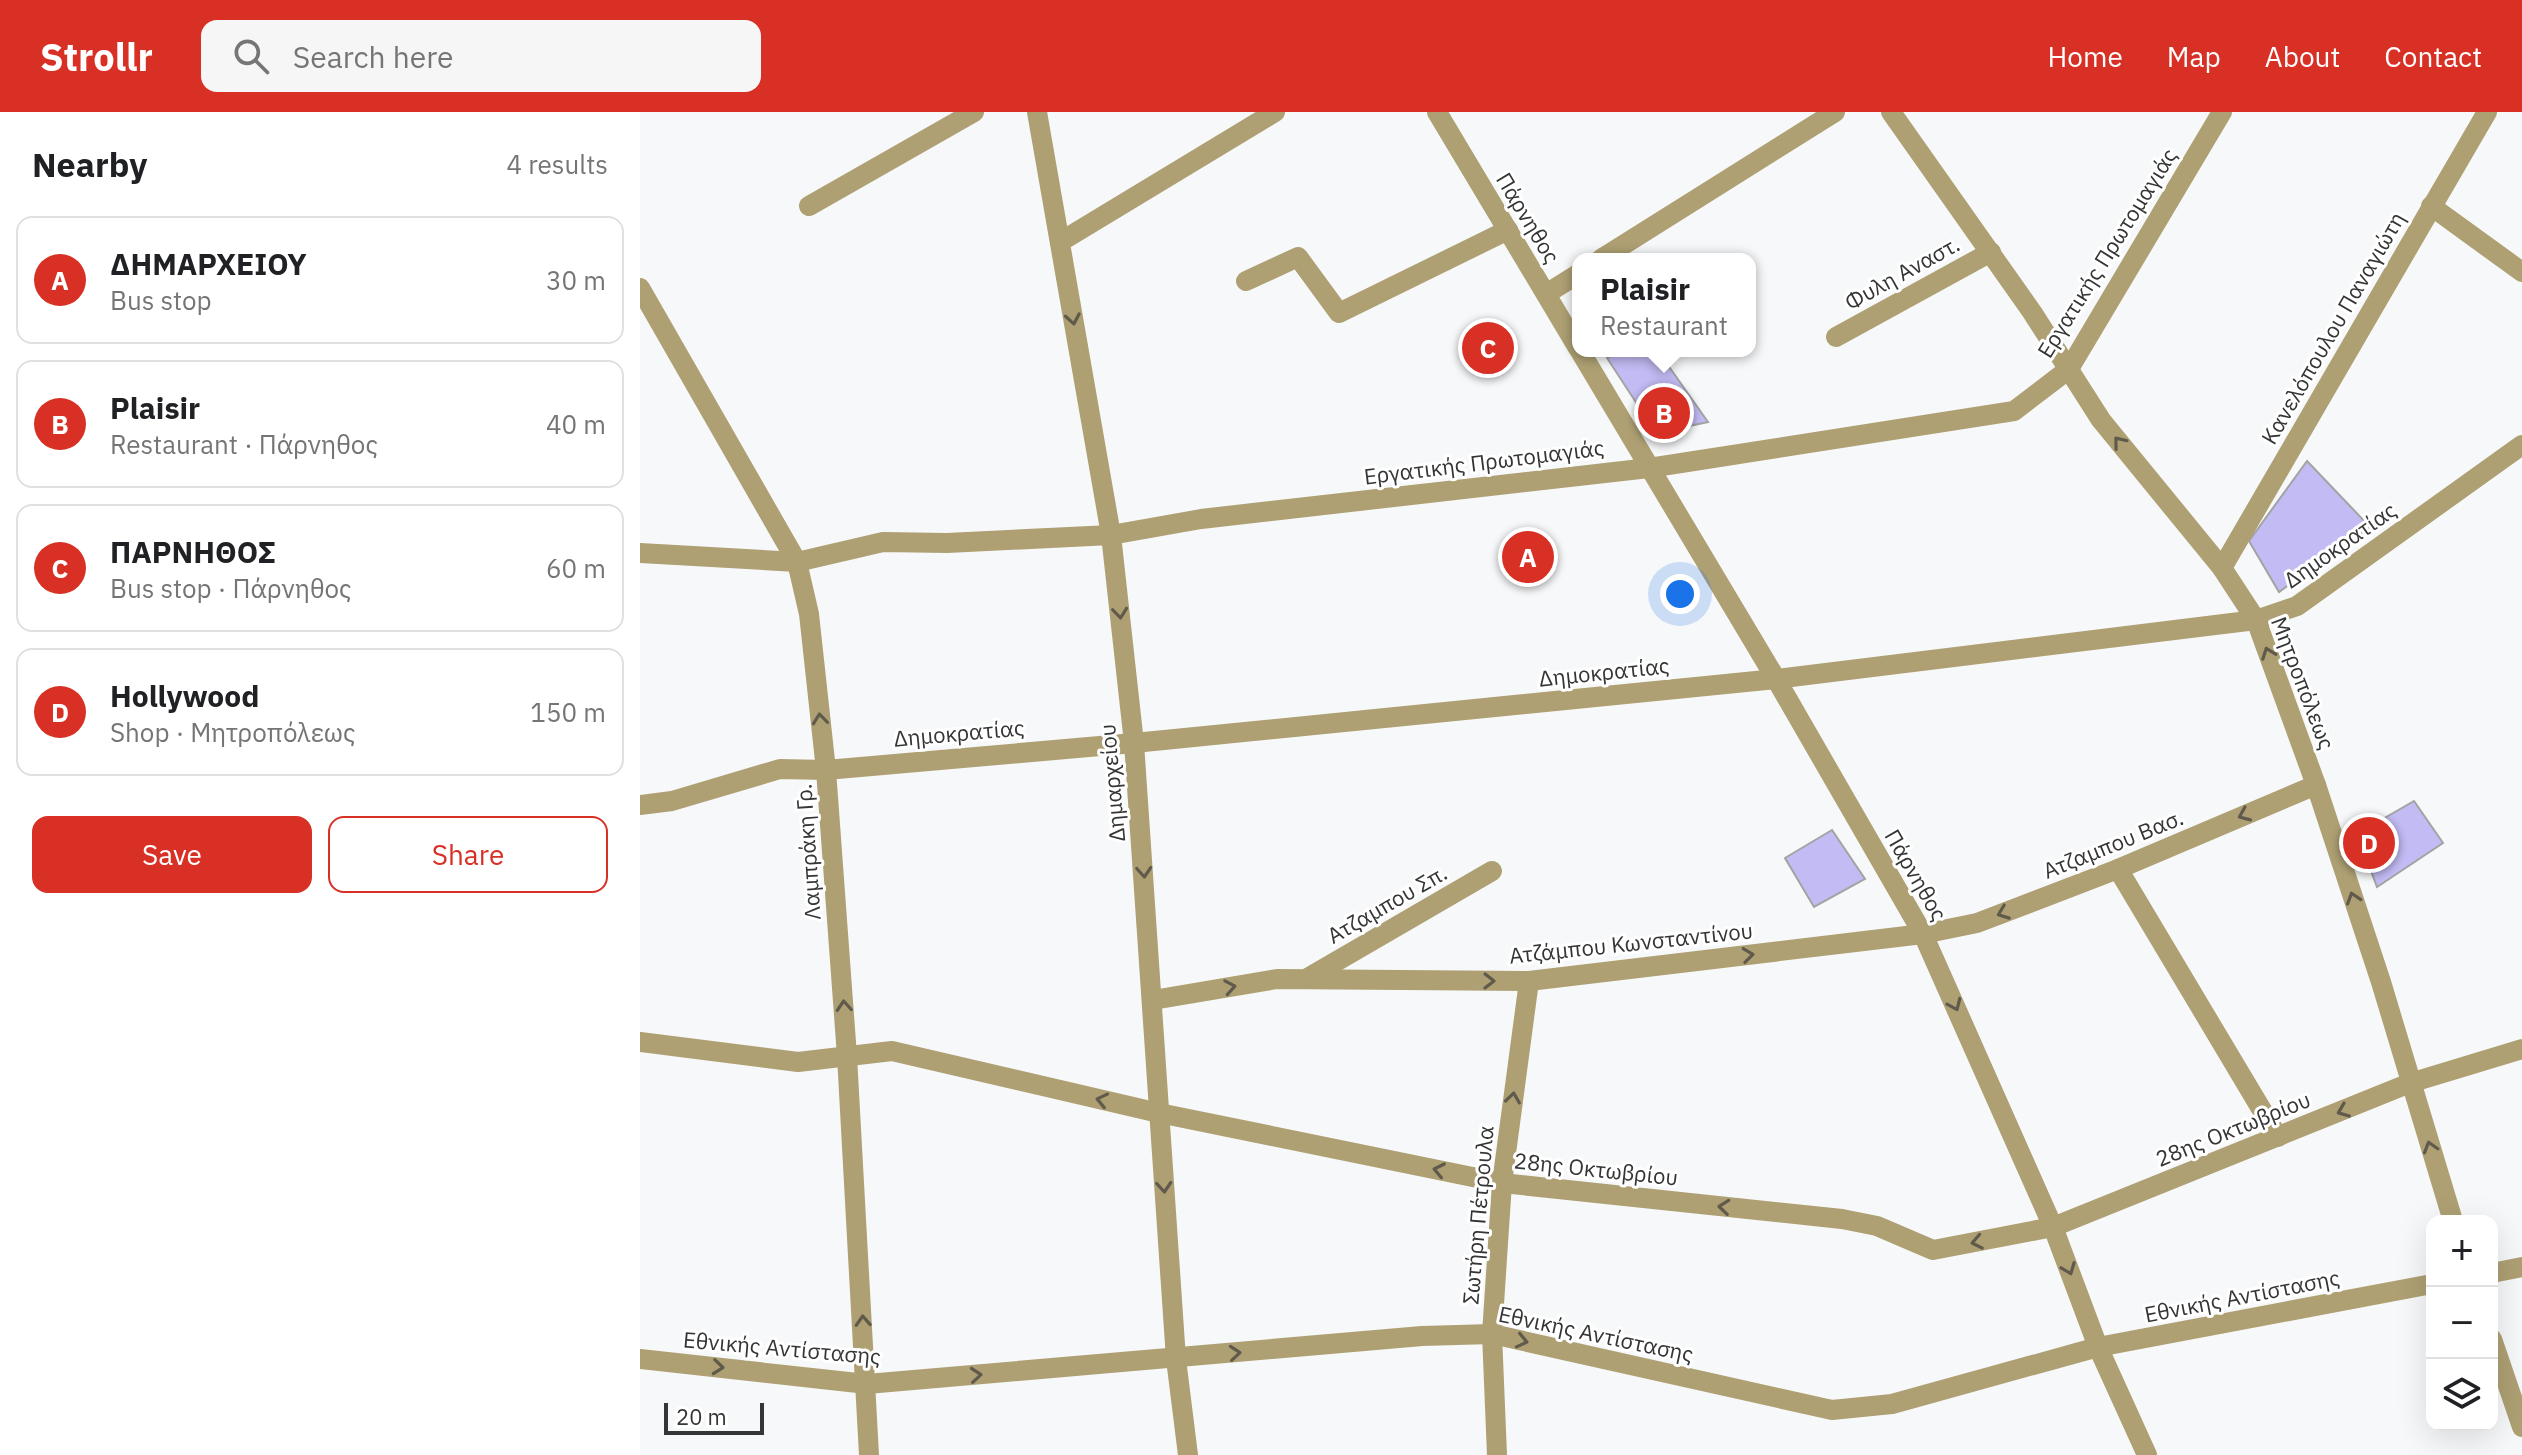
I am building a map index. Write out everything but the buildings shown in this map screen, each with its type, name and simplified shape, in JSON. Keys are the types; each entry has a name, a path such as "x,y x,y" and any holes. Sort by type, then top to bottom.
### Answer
{"street":[{"path":"809,206 974,112"},
{"name":"Δημαρχείου","path":"1037,112 1111,535 1134,743 1176,1359 1188,1455"},
{"path":"1060,242 1275,112"},
{"name":"Πάρνηθος","path":"1437,112 1572,338"},
{"path":"1611,253 1835,112"},
{"name":"Μητροπόλεως","path":"1891,112 1991,252 2101,420 2222,568 2256,620 2316,785 2381,982 2451,1215"},
{"name":"Εργατικής Πρωτομαγιάς","path":"640,553 797,562 883,542 947,543 1111,535 1201,519 1649,468 2014,411 2069,369 2222,112"},
{"name":"Κανελόπουλου Παναγιώτη","path":"2222,568 2487,112"},
{"path":"2431,206 2522,272"},
{"path":"1246,281 1298,257 1339,313 1508,230"},
{"name":"Φυλη Αναστ.","path":"1836,337 1991,252"},
{"path":"1546,294 1572,278"},
{"name":"Λαμπράκη Γρ.","path":"640,288 797,562 809,614 826,770 847,1056 869,1455"},
{"name":"Πάρνηθος","path":"1583,357 1776,679 1923,934 2053,1227 2098,1347 2147,1455"},
{"name":"Δημοκρατίας","path":"640,805 672,801 780,769 826,770 1134,743 1776,679 2256,620 2297,606 2522,445"},
{"name":"Ατζαμπου Βασ.","path":"1923,934 1977,923 2118,869 2316,785"},
{"path":"2118,869 2278,1137"},
{"name":"Ατζαμπου Σπ.","path":"1306,979 1492,871"},
{"name":"Ατζάμπου Κωνσταντίνου","path":"1153,1000 1277,979 1529,981 1923,934"},
{"name":"Σωτήρη Πέτρουλα","path":"1497,1455 1492,1334 1502,1183 1529,981"},
{"name":"28ης Οκτωβρίου","path":"640,1042 798,1062 892,1051 1159,1113 1502,1183 1842,1219 1877,1226 1933,1250 2053,1227 2410,1083 2522,1049"},
{"path":"2498,1272 2522,1267"},
{"name":"Εθνικής Αντίστασης","path":"640,1359 867,1384 1422,1336 1492,1334 1832,1410 1892,1404 2098,1347 2426,1285"},
{"path":"2498,1357 2522,1427"}],"place":[{"name":"ΠΑΡΝΗΘΟΣ","path":"1488,348"},
{"name":"Plaisir","path":"1664,413"},
{"name":"ΔΗΜΑΡΧΕΙΟΥ","path":"1528,557"},
{"name":"Hollywood","path":"2369,843"}]}
